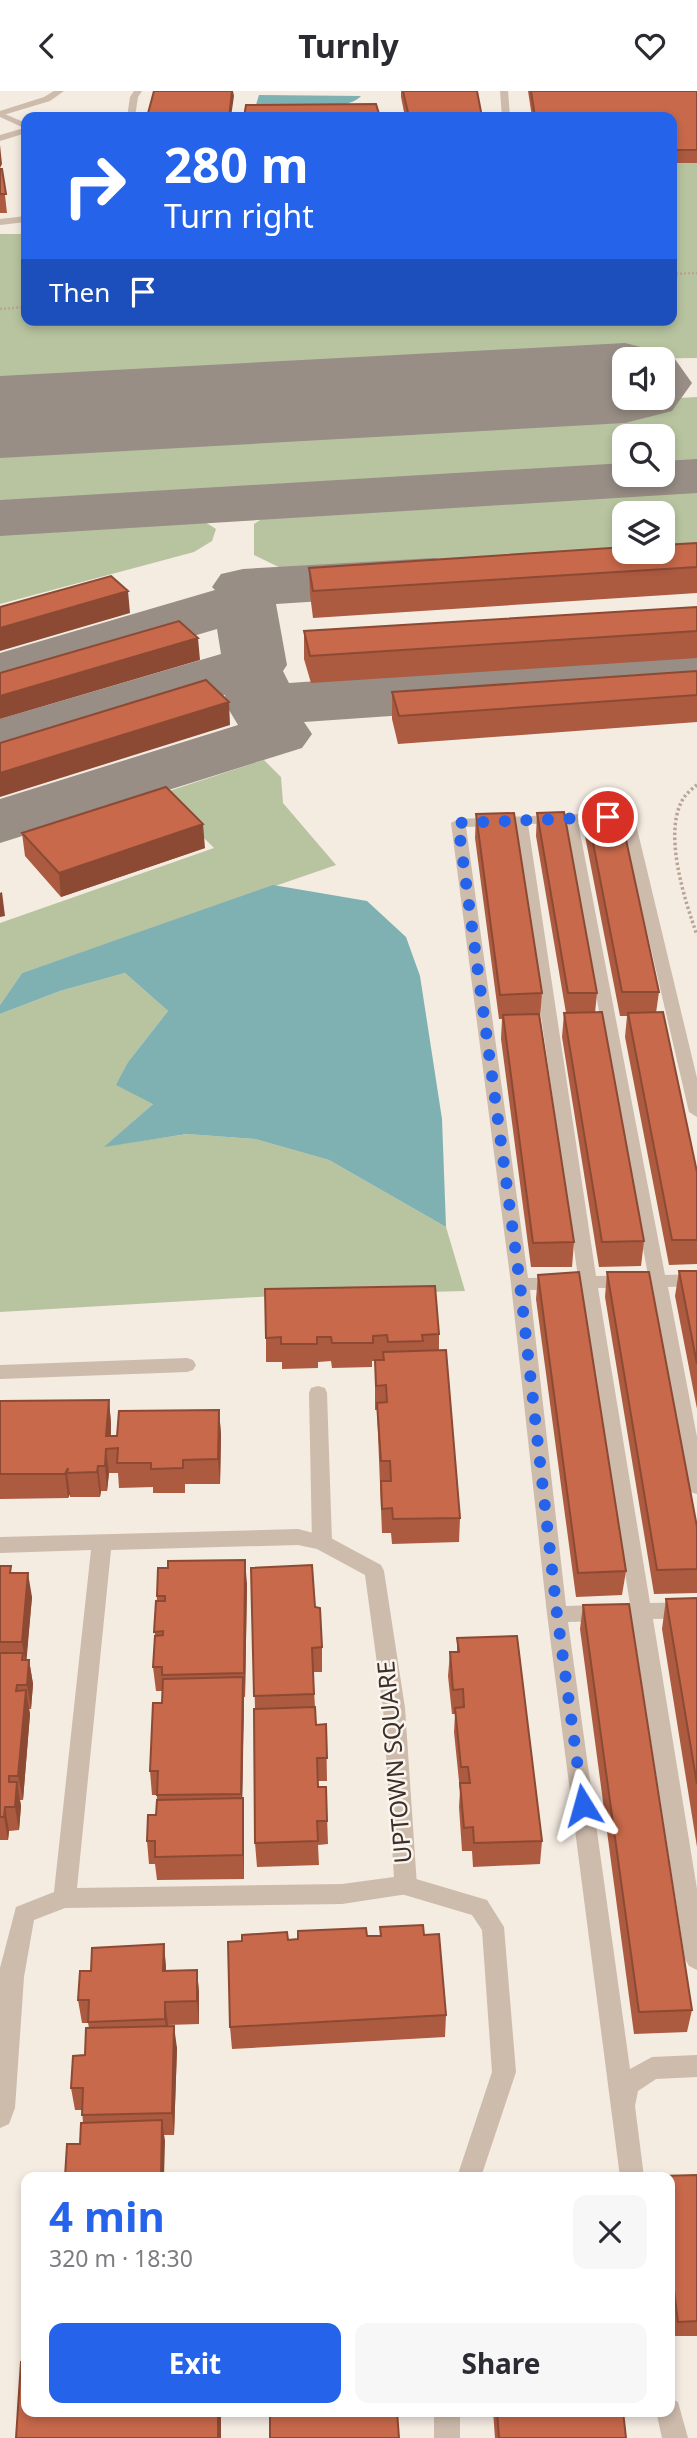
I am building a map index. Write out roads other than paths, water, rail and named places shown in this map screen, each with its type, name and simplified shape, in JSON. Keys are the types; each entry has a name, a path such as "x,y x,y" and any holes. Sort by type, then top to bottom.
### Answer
{"street":[{"path":"1,114 47,99 60,91"},
{"path":"132,112 134,97 138,91"},
{"path":"504,91 506,112"},
{"path":"1,114 21,125"},
{"path":"0,138 21,130"},
{"path":"0,222 21,220"},
{"path":"631,2172 557,1614 492,1030 458,823 627,816 671,1026 697,1112"},
{"path":"570,818 697,1487"},
{"path":"520,820 588,1282 697,1959"},
{"path":"520,1284 697,1280"},
{"path":"0,1372 187,1364"},
{"path":"318,1393 322,1542"},
{"name":"UPTOWN SQUARE","path":"0,1545 298,1537 322,1542 374,1571 394,1708 406,1886 342,1894 65,1898 24,1914 6,1978 3,2108 0,2116"},
{"path":"65,1898 102,1542"},
{"path":"557,1614 697,1610"},
{"path":"406,1886 479,1907 493,1927 503,2073 471,2172"},
{"path":"624,2106 627,2085 652,2068 697,2066"},
{"path":"447,2417 447,2438"},
{"path":"670,2417 674,2438"}],"water":[{"path":"259,95 361,96 327,108 254,111"},
{"path":"273,885 367,901 406,937 420,976 442,1119 446,1227 329,1160 255,1139 187,1134 104,1147 153,1104 116,1085 128,1062 168,1011 125,973 60,991 0,1014 0,1005 22,973"}]}
